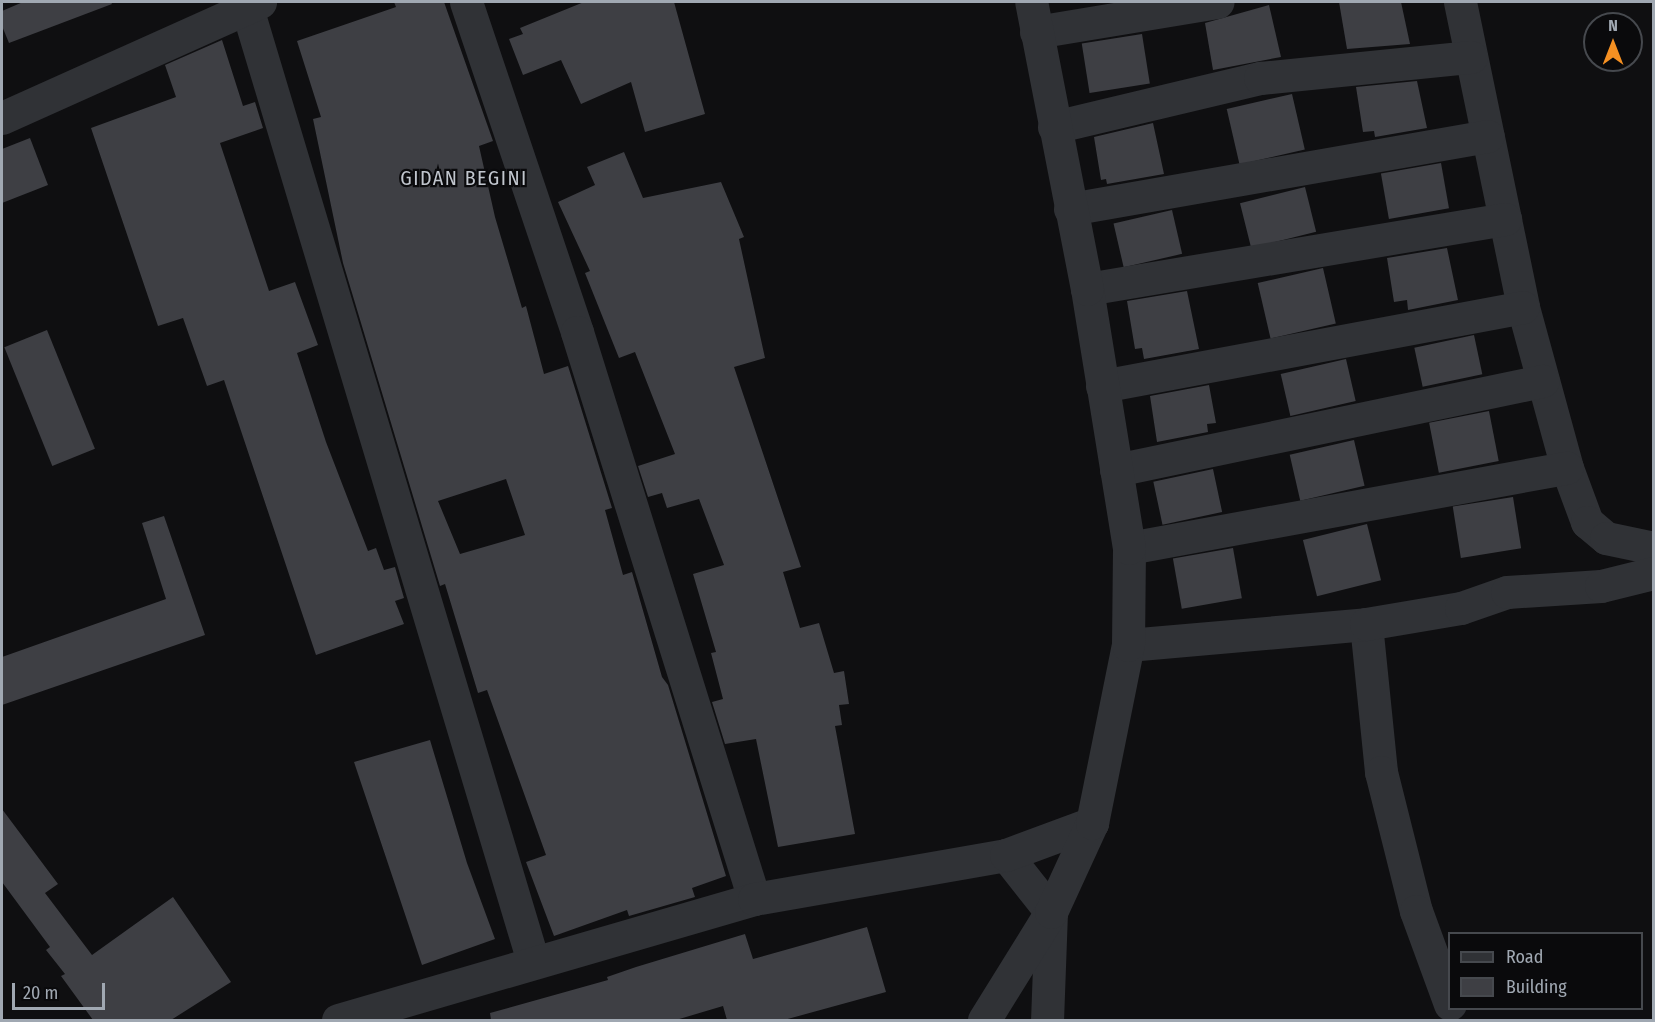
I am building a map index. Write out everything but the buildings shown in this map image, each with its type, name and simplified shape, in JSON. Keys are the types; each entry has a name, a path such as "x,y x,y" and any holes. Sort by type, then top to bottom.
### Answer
{"street":[{"path":"466,2 577,332 754,898"},
{"path":"984,1020 1051,912 1092,823 1128,645 1129,548 1087,289 1034,17 1218,2"},
{"path":"1460,2 1523,307 1567,468 1587,522 1606,538 1653,548"},
{"path":"2,118 254,4 533,962"},
{"path":"1054,127 1260,78 1471,57"},
{"path":"1070,209 1488,136"},
{"path":"1087,289 1505,219"},
{"path":"1102,386 1523,307"},
{"path":"1116,470 1543,381"},
{"path":"1129,548 1567,468"},
{"path":"1128,645 1366,624 1461,608 1507,592 1601,586 1653,573"},
{"path":"1366,624 1381,772 1416,911 1448,1001"},
{"path":"338,1020 754,898 1006,855 1092,823"},
{"path":"1006,855 1051,912 1047,1020"}],"district":[{"name":"GIDAN BEGINI","path":"464,178"}]}
